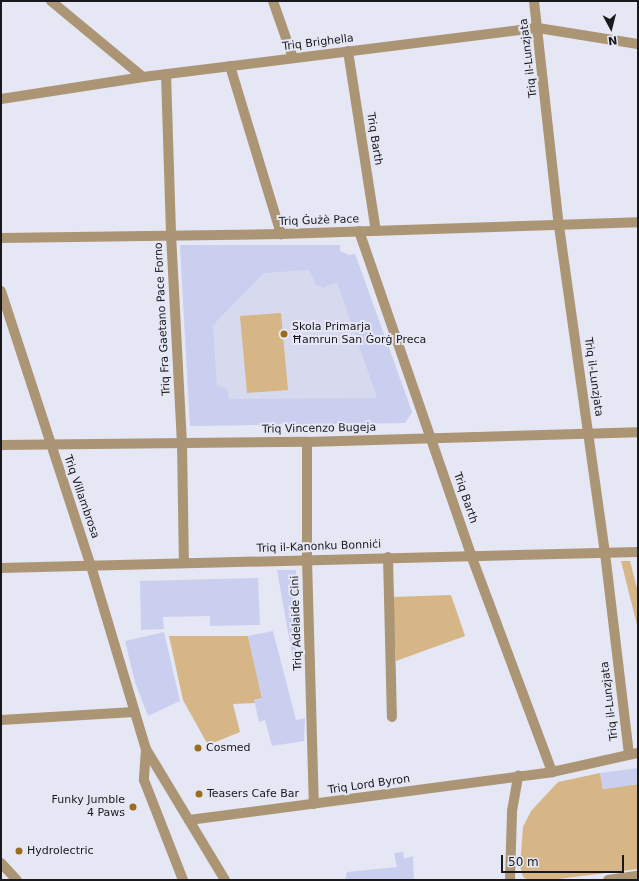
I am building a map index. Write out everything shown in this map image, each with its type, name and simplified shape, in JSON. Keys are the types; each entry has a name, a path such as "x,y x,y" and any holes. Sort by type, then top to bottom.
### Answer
{"street":[{"path":"52,1 143,77"},
{"path":"273,1 293,58"},
{"name":"Triq il-Lunzjata","path":"534,1 559,226 633,754"},
{"name":"Triq Brighella","path":"1,99 143,77 538,28 638,44"},
{"name":"Triq Barth","path":"348,51 376,232"},
{"path":"230,66 281,234"},
{"name":"Triq Fra Gaetano Pace Forno","path":"166,74 171,234 182,442 184,563"},
{"name":"Triq Ġużè Pace","path":"1,238 171,234 281,234 358,231 376,232 638,222"},
{"name":"Triq Barth","path":"358,231 432,439 471,555 552,772"},
{"name":"Triq Villambrosa","path":"1,291 91,566 146,749"},
{"name":"Triq Vincenzo Bugeja","path":"1,445 182,442 307,442 638,432"},
{"name":"Triq Adelaide Cini","path":"307,442 307,560 314,804"},
{"name":"Triq il-Kanonku Bonniċi","path":"1,568 388,557 638,552"},
{"path":"388,557 392,717"},
{"path":"1,720 134,712"},
{"path":"146,749 225,880"},
{"path":"146,749 144,780 183,880"},
{"name":"Triq Lord Byron","path":"189,820 552,772 633,754"},
{"path":"510,880 512,811 518,776"},
{"path":"1,863 17,880"},
{"path":"608,880 638,876"}],"shaded area":[{"name":"Skola Primarja Ħamrun San Ġorġ Preca","path":"180,245 340,245 340,251 349,255 355,254 412,412 405,423 190,426"},
{"path":"281,313 288,390 247,393 240,316"},
{"path":"621,561 630,561 638,592 638,629"},
{"path":"451,595 465,636 396,661 392,597"},
{"path":"169,636 248,636 262,698 254,700 255,703 233,704 240,732 208,745 183,700"},
{"path":"600,773 603,789 638,784 638,869 550,880 528,880 523,877 520,866 523,827 531,811 558,782"}],"building":[{"path":"180,245 340,245 340,251 349,255 355,254 412,412 405,423 190,426","holes":["309,270 316,285 323,288 337,282 377,398 229,399 227,388 217,386 213,325 264,273"]},
{"path":"277,570 296,570 296,660 293,660"},
{"path":"258,578 260,625 210,626 210,616 163,617 164,629 141,630 140,581"},
{"path":"273,631 296,720 305,718 304,741 272,746 265,720 259,722 254,700 262,698 248,636"},
{"path":"164,632 180,701 148,716 135,682 125,641"},
{"path":"638,768 638,784 603,789 600,773"},
{"path":"403,852 404,859 413,856 414,880 345,880 347,872 397,867 394,853"}],"place":[{"name":"Skola Primarja Ħamrun San Ġorġ Preca","path":"284,334"},
{"name":"Cosmed","path":"198,748"},
{"name":"Teasers Cafe Bar","path":"199,794"},
{"name":"Funky Jumble 4 Paws","path":"133,807"},
{"name":"Hydrolectric","path":"19,851"}]}
